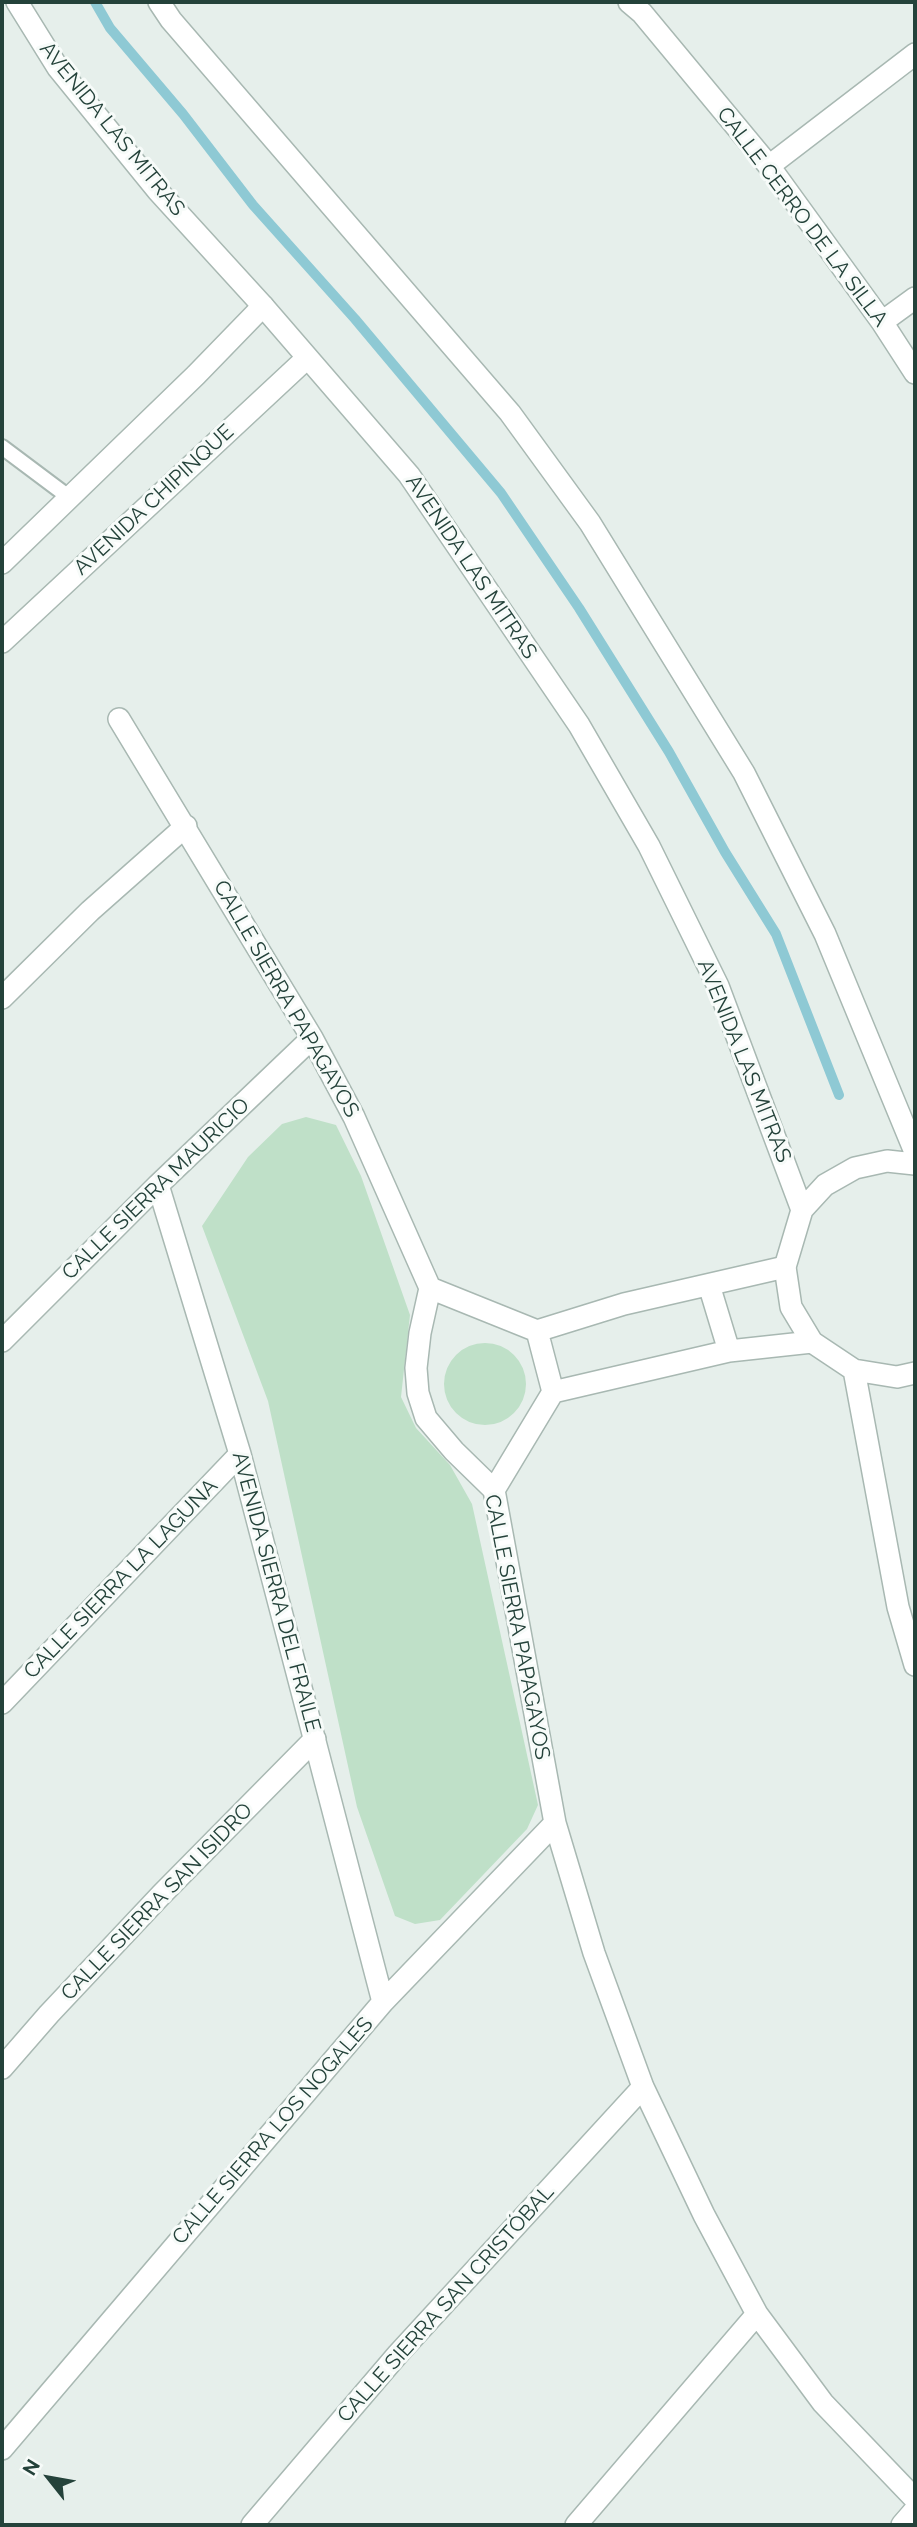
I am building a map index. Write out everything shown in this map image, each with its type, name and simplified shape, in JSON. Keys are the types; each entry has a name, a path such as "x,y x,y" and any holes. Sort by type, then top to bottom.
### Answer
{"street":[{"name":"AVENIDA LAS MITRAS","path":"17,2 58,68 158,191 263,306 409,475 579,725 649,846 718,986 802,1210"},
{"path":"159,2 171,20 510,414 590,523 744,773 825,934 915,1152"},
{"name":"CALLE CERRO DE LA SILLA","path":"643,6 769,166 882,322 915,373"},
{"path":"769,166 915,54"},
{"path":"882,322 915,298"},
{"path":"2,563 196,375 263,306"},
{"name":"AVENIDA CHIPINQUE","path":"2,642 307,358"},
{"name":"CALLE SIERRA PAPAGAYOS","path":"119,719 312,1038 359,1128 430,1288 420,1333 416,1368 418,1393 426,1418 454,1451 494,1490 555,1823 594,1953 643,2087 704,2215 757,2314 823,2403 915,2500"},
{"path":"2,998 90,911 186,826"},
{"name":"CALLE SIERRA MAURICIO","path":"2,1341 312,1038"},
{"path":"915,1164 887,1161 855,1168 825,1185 802,1210 785,1267 791,1307 813,1342 854,1370 897,1377 915,1373"},
{"name":"AVENIDA SIERRA DEL FRAILE","path":"159,1185 240,1454 383,2002"},
{"path":"430,1288 537,1331 624,1304 785,1267"},
{"path":"709,1285 729,1351"},
{"path":"494,1490 553,1392 537,1331"},
{"path":"553,1392 729,1351 813,1342"},
{"path":"854,1370 898,1607 915,1665"},
{"name":"CALLE SIERRA LA LAGUNA","path":"2,1703 240,1454"},
{"name":"CALLE SIERRA SAN ISIDRO","path":"2,2068 161,1895 315,1739"},
{"name":"CALLE SIERRA LOS NOGALES","path":"2,2449 383,2002 555,1823"},
{"name":"CALLE SIERRA SAN CRISTÓBAL","path":"252,2525 398,2354 643,2087"},
{"path":"576,2525 757,2314"},
{"path":"902,2525 915,2511"}],"lane":[{"path":"2,447 70,498"}],"green space":[{"path":"306,1117 336,1125 361,1176 410,1315 401,1397 416,1428 450,1465 472,1504 538,1805 527,1829 440,1920 415,1924 395,1916 357,1807 268,1401 202,1226 248,1157 282,1124"},
{"path":"485,1343 501,1346 514,1355 523,1368 526,1384 523,1400 514,1413 501,1422 485,1425 469,1422 456,1413 447,1400 444,1384 447,1368 456,1355 469,1346"}],"waterway":[{"path":"95,2 110,28 183,114 253,205 355,319 501,493 579,608 669,752 725,852 776,934 839,1095"}]}
